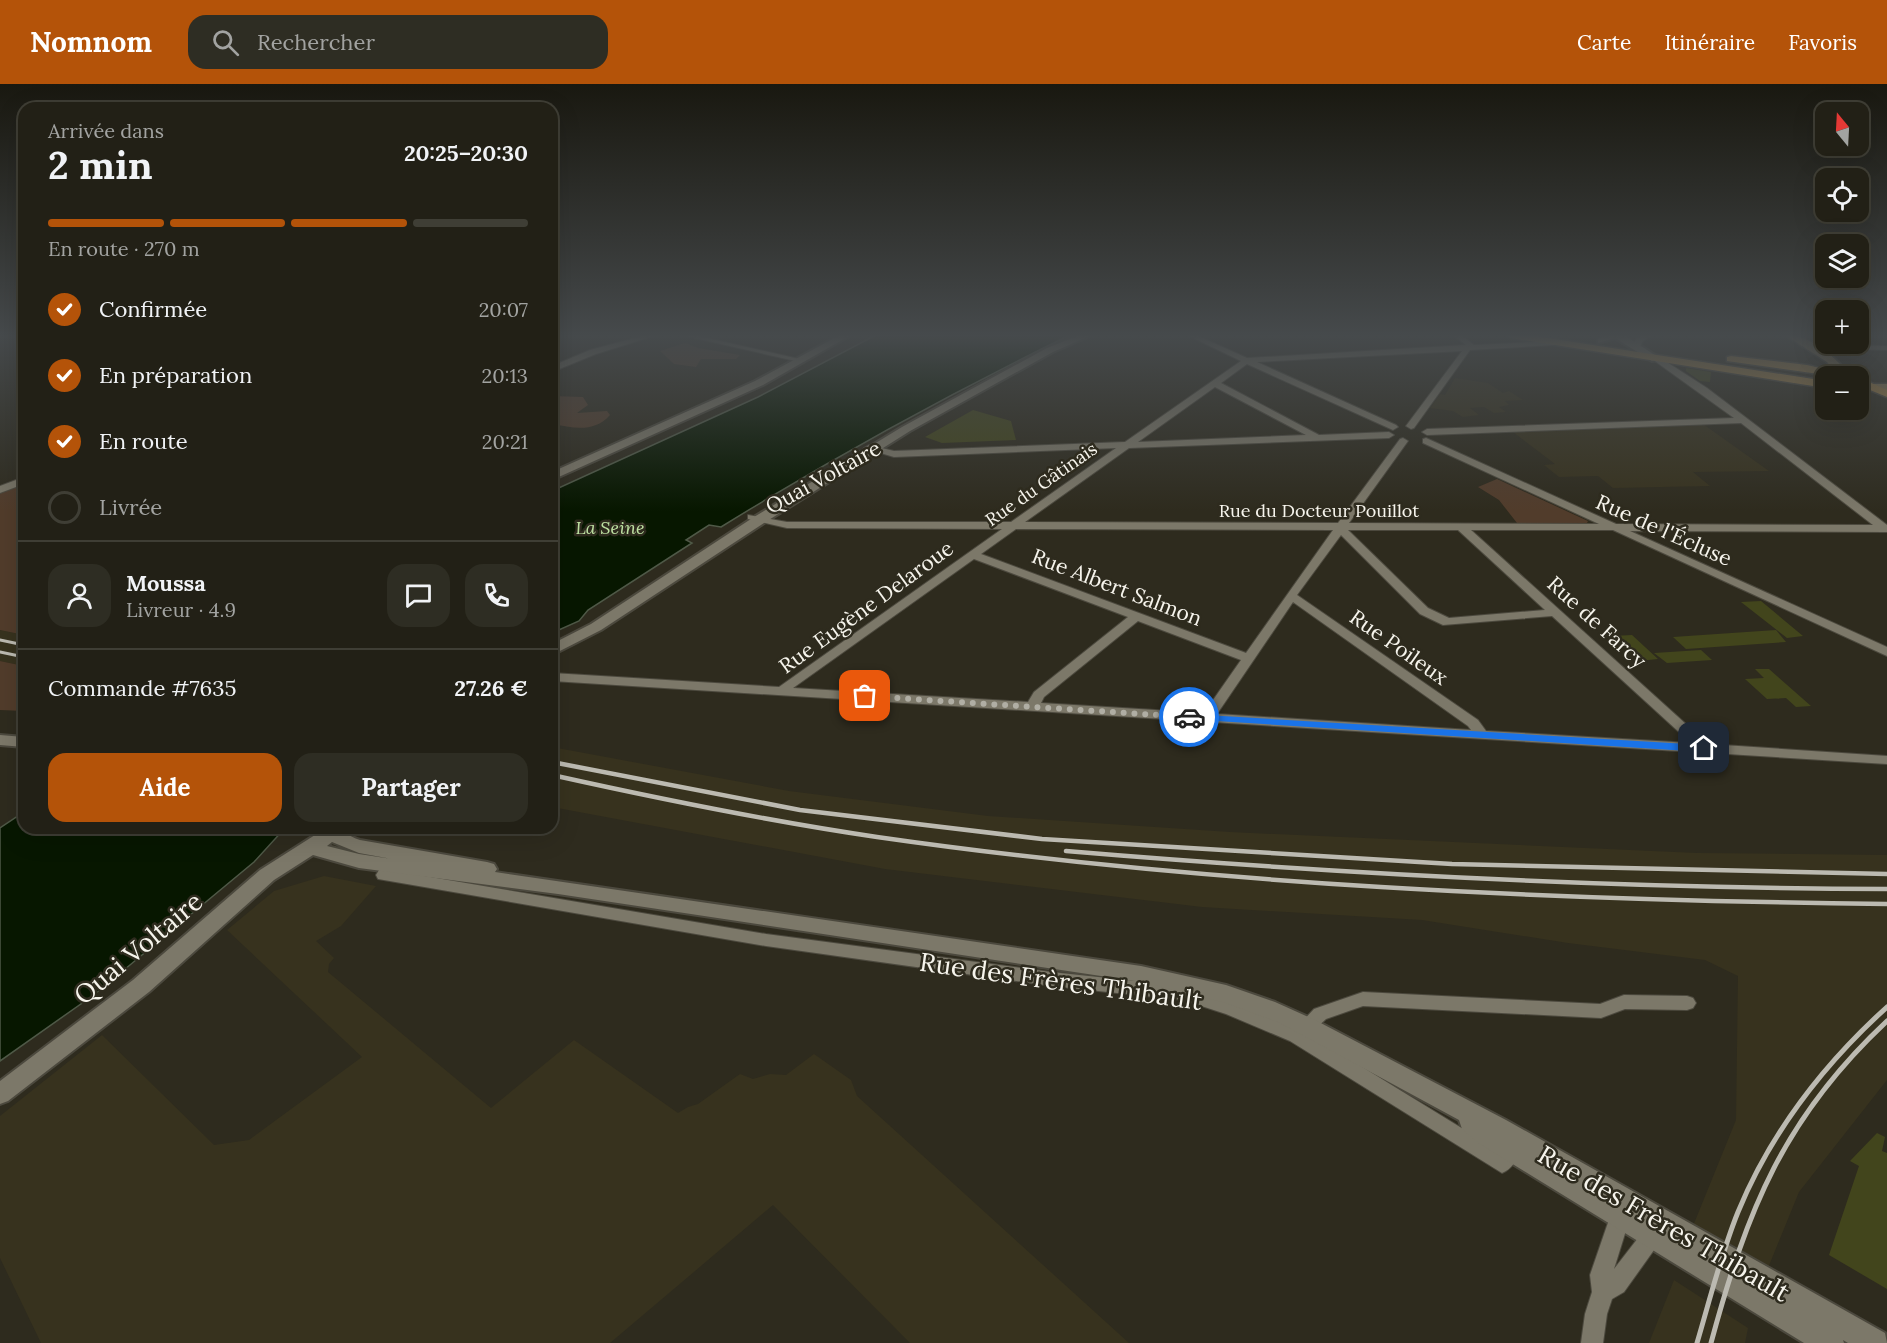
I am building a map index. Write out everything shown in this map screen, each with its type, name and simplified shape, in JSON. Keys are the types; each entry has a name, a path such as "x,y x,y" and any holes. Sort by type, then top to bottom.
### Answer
{"street":[{"path":"558,473 736,394"},
{"name":"Quai Voltaire","path":"558,638 607,614 755,519 871,449 972,394"},
{"name":"Rue du Gâtinais","path":"972,554 1199,394"},
{"path":"1235,394 1316,437"},
{"path":"1315,394 1391,431 1403,441"},
{"path":"871,449 894,454 1316,437 1391,431 1411,426 1434,394"},
{"path":"1706,394 1886,528"},
{"path":"1208,718 1247,658 1403,441 1426,436 1744,420"},
{"name":"Rue de l'Écluse","path":"1411,426 1426,436 1611,527 1887,652"},
{"path":"0,490 18,482"},
{"name":"Quai Voltaire","path":"558,647 596,627 755,519"},
{"name":"Rue du Docteur Pouillot","path":"755,519 787,525 1886,528"},
{"path":"1340,526 1424,611 1447,622 1557,612"},
{"name":"Rue de Farcy","path":"1461,527 1704,748"},
{"name":"Rue Albert Salmon","path":"972,554 1247,658"},
{"name":"Rue Eugène Delaroue","path":"785,692 795,680 972,554"},
{"name":"Rue Poileux","path":"1290,597 1297,599 1473,723 1481,734"},
{"path":"1032,707 1039,695 1137,616"},
{"path":"558,677 1887,760"},
{"path":"0,740 18,742"},
{"name":"Rue des Frères Thibault","path":"335,834 343,841 396,859"},
{"name":"Quai Voltaire","path":"0,1094 141,986 311,836"},
{"name":"Rue des Frères Thibault","path":"311,836 327,854 396,859 558,887 605,903 766,940 1051,979 1183,993 1232,1009 1286,1031 1502,1164 1511,1150"},
{"name":"Rue des Frères Thibault","path":"396,859 384,875 1141,974 1228,994 1307,1026 1450,1107 1511,1150 1875,1343"},
{"path":"1307,1026 1320,1014 1363,999 1601,1011 1623,1002 1687,1003"},
{"name":"Rue des Frères Thibault","path":"1450,1107 1497,1127 1623,1209 1653,1236 1830,1343"},
{"path":"1592,1343 1596,1314 1603,1292 1601,1275 1623,1209"},
{"path":"1603,1292 1616,1284 1653,1236"}],"shaded area":[{"path":"1440,394 1513,394 1523,400 1505,401 1509,405 1499,407 1506,412 1494,413 1484,407 1470,408 1479,415 1463,417 1453,411 1430,408"},
{"path":"558,396 583,397 588,405 577,413 607,411 610,415 597,425 576,428 558,425"},
{"path":"1703,424 1769,471 1693,472 1710,486 1613,488 1598,476 1559,477 1544,465 1555,464 1513,432"},
{"path":"1497,479 1588,521 1587,523 1517,523 1499,500 1478,487"},
{"path":"18,486 18,634 0,630 0,493"},
{"path":"0,630 18,634 18,665 0,661"},
{"path":"0,661 18,665 18,711 0,710"},
{"path":"558,748 789,791 988,816 1230,832 1697,853 1887,855 1887,1080 1799,1192 1768,1268 1693,1226 1736,1120 1738,976 1705,960 1568,943 1422,920 1202,907 885,869 558,808"},
{"path":"324,876 376,886 341,926 316,941 334,958 329,964 328,972 491,1108 574,1040 678,1113 698,1104 740,1074 753,1079 770,1074 786,1075 814,1054 851,1080 857,1096 1129,1343 910,1343 773,1205 610,1343 41,1343 0,1258 0,1116 102,1035 214,1145 249,1140 362,1057 227,930 274,891"},
{"path":"1674,1280 1748,1328 1745,1343 1649,1343"}],"water":[{"name":"La Seine","path":"764,394 955,394 893,426 721,527 709,525 686,540 692,543 588,610 579,621 558,630 558,488"},
{"path":"18,816 18,834 280,834 254,862 95,994 0,1061 0,828"}],"building":[{"path":"973,410 1011,421 1016,440 942,443 925,437"},
{"path":"1761,601 1803,636 1787,638 1741,602"},
{"path":"1776,630 1786,642 1686,649 1673,637"},
{"path":"1632,635 1658,659 1638,661 1613,636"},
{"path":"1701,650 1712,660 1667,663 1654,653"},
{"path":"1755,669 1769,669 1811,706 1796,707 1786,698 1767,699 1745,679 1764,678"},
{"path":"1877,1133 1885,1137 1882,1151 1887,1153 1887,1289 1829,1255 1859,1166 1850,1161"}],"railway":[{"path":"0,640 18,644"},
{"path":"0,652 18,656"},
{"path":"558,763 800,810 1042,839 1452,864 1887,874"},
{"path":"558,776 714,809 836,831 1128,867 1254,878 1507,894 1887,904"},
{"path":"1066,851 1373,873 1579,883 1887,889"},
{"path":"1697,1343 1732,1228 1766,1154 1820,1076 1887,1007"},
{"path":"1711,1343 1739,1250 1774,1168 1821,1093 1851,1057 1887,1021"}],"way so far":[{"path":"865,696 1189,717"}],"route":[{"path":"1189,717 1704,748"}]}
